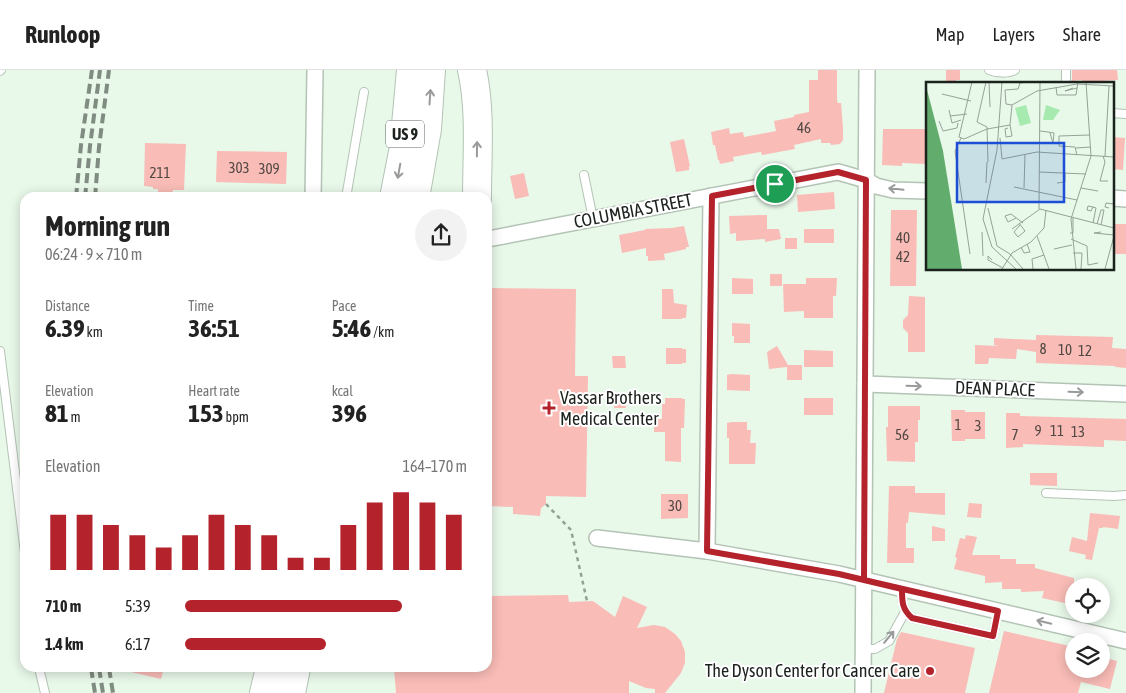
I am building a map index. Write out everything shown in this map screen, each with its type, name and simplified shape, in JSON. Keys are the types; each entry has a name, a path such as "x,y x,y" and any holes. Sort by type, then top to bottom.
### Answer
{"highway":[{"name":"US 9","path":"395,192 404,147 411,70"},
{"name":"US 9","path":"416,192 427,129 431,70"},
{"path":"472,70 476,88 477,192"},
{"path":"264,693 269,672"},
{"path":"291,693 295,672"}],"street":[{"path":"313,192 315,70"},
{"path":"863,693 867,70"},
{"name":"COLUMBIA STREET","path":"492,237 838,172 893,190 926,191"},
{"path":"707,551 712,196"},
{"name":"DEAN PLACE","path":"865,384 1126,394"},
{"path":"597,538 707,551 839,574 998,611 1079,633 1126,641"}],"lane":[{"path":"989,70 994,72 1012,72 1015,70"},
{"path":"347,192 364,92"},
{"path":"584,175 593,218"},
{"path":"0,351 20,513"},
{"path":"1046,493 1126,495"},
{"path":"902,589 902,602 905,612 912,618 1002,638"},
{"path":"993,636 998,611"},
{"path":"864,649 875,649 889,641 905,612"},
{"path":"40,672 45,693"}],"path":[{"path":"546,504 571,530 587,601"}],"building":[{"path":"818,70 837,70 837,101 841,103 843,128 843,140 840,144 821,143 821,139 794,145 795,149 762,155 760,152 733,157 734,161 720,164 715,145 713,145 711,132 729,128 730,134 743,132 744,137 776,131 774,121 809,112 809,80 818,80"},
{"path":"946,70 960,70 960,80 946,82"},
{"path":"1072,70 1117,70 1118,80 1072,81"},
{"path":"883,129 926,129 926,164 902,163 902,166 882,165"},
{"path":"1114,137 1125,138 1123,170 1114,169"},
{"path":"684,139 690,166 689,170 676,172 670,142"},
{"path":"145,143 186,144 184,190 158,192 158,189 144,186"},
{"path":"217,151 287,152 286,184 216,182"},
{"path":"524,173 529,196 515,199 510,176"},
{"path":"834,192 835,209 798,212 797,195"},
{"path":"891,210 917,210 916,286 890,286"},
{"path":"767,215 767,229 779,229 781,239 765,242 765,239 736,241 736,233 730,234 729,216"},
{"path":"1114,224 1126,224 1126,254 1114,254"},
{"path":"684,226 689,247 664,254 665,260 648,261 646,248 622,253 619,235 645,229"},
{"path":"804,229 834,229 834,243 804,243"},
{"path":"785,238 797,238 797,249 785,249"},
{"path":"770,274 782,274 782,286 770,286"},
{"path":"732,278 753,279 753,294 732,294"},
{"path":"806,278 837,278 836,296 833,296 833,318 804,318 804,311 784,312 783,284 806,284"},
{"path":"492,288 576,289 575,376 588,376 586,497 546,496 546,504 541,508 540,516 513,514 513,507 492,506"},
{"path":"662,289 673,289 674,303 687,305 686,318 662,319"},
{"path":"909,296 925,297 925,352 908,352 908,333 903,328 903,320 908,315"},
{"path":"732,323 750,324 750,343 734,343"},
{"path":"1036,335 1113,337 1112,348 1126,349 1126,368 1036,363 1036,352 1017,349 1016,359 989,358 988,364 975,364 975,345 999,346 994,345 994,338 1036,340"},
{"path":"777,346 788,365 802,365 802,380 787,380 787,367 769,369 767,352"},
{"path":"666,348 686,349 686,363 666,364"},
{"path":"804,350 833,351 833,367 804,367"},
{"path":"612,356 625,356 626,368 613,368"},
{"path":"727,375 750,375 750,391 727,390"},
{"path":"614,396 626,396 626,408 614,408"},
{"path":"665,398 685,399 684,428 681,428 681,462 665,461 665,432 654,432 654,419 662,419 662,404 665,404"},
{"path":"804,398 833,398 833,415 804,415"},
{"path":"888,406 920,406 918,442 915,442 915,462 887,461 886,427 888,427"},
{"path":"951,410 985,412 985,439 952,441"},
{"path":"1006,413 1020,413 1020,416 1126,419 1126,441 1104,440 1104,447 1023,444 1023,447 1006,448"},
{"path":"747,422 747,430 751,430 750,443 756,443 755,464 729,464 727,423"},
{"path":"1030,473 1057,473 1057,486 1030,485"},
{"path":"889,486 915,486 915,493 945,493 945,515 909,512 908,523 906,523 906,548 914,548 914,563 887,563"},
{"path":"661,494 688,494 688,518 661,519"},
{"path":"969,503 982,504 981,518 967,517"},
{"path":"1090,513 1120,516 1118,529 1099,528 1092,560 1085,559 1086,555 1069,551 1072,537 1087,541"},
{"path":"932,526 945,529 945,541 932,541"},
{"path":"966,535 977,537 972,555 1000,555 1000,559 1016,559 1016,564 1035,564 1035,568 1074,578 1065,578 1065,603 1042,598 1044,591 1021,592 1021,589 1002,589 1002,582 985,583 985,576 954,569 960,538 965,539"},
{"path":"568,595 569,602 593,601 615,617 623,596 647,607 637,628 654,625 665,627 675,634 681,641 685,652 685,663 681,673 665,693 655,693 655,689 646,688 629,681 629,693 396,693 394,672 492,672 492,596"},
{"path":"1004,631 1065,645 1065,678 1110,678 1110,659 1117,661 1110,689 1081,682 1078,693 989,693"},
{"name":"The Dyson Center for Cancer Care","path":"901,632 975,648 965,693 884,693 897,639"},
{"path":"131,672 163,672 161,679"}],"railway":[{"path":"77,192 92,70"},
{"path":"86,192 100,70"},
{"path":"95,192 109,70"},
{"path":"92,672 95,693"},
{"path":"100,672 103,693"},
{"path":"110,672 113,693"}],"place":[{"name":"Vassar Brothers Medical Center","path":"549,408"},
{"name":"The Dyson Center for Cancer Care","path":"930,671"}],"route":[{"path":"775,184 712,196 707,551 839,574 864,580 902,589 902,602 905,612 912,618 993,636 998,611 864,580 866,180 838,172 775,184"}]}
